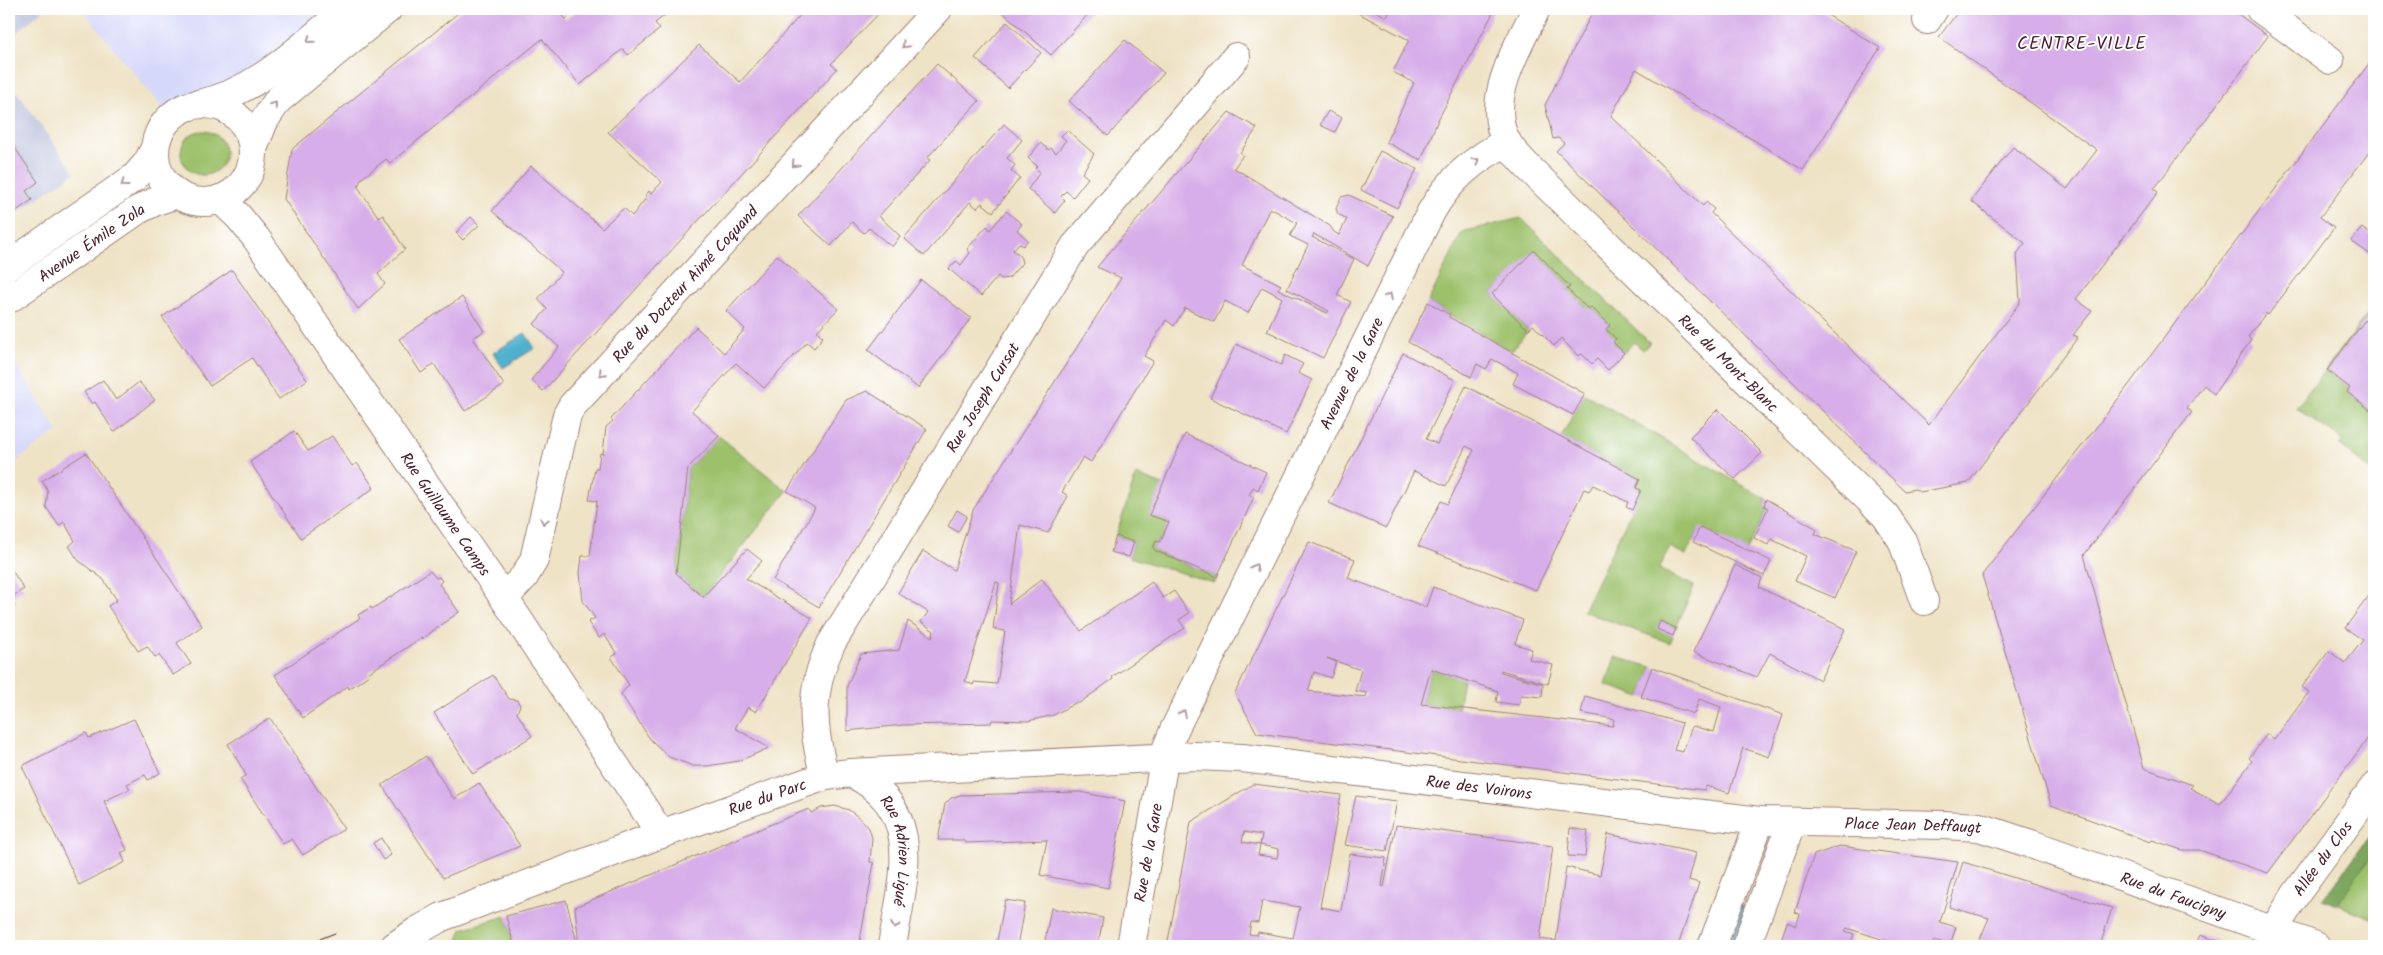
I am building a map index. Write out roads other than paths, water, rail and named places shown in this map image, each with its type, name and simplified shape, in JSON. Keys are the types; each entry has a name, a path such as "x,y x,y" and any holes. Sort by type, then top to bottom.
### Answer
{"street":[{"path":"348,9 256,82 230,95 186,107 170,118 162,129 156,148 157,166 161,176 177,194 200,201 220,199 238,188 247,176 252,163 253,149 264,121 278,100 388,9"},
{"name":"Rue du Docteur Aimé Coquand","path":"504,598 524,577 537,552 567,415 572,406 938,9"},
{"path":"1507,142 1500,117 1501,91 1536,9"},
{"path":"2260,9 2330,60"},
{"name":"Rue Joseph Cursat","path":"838,774 817,739 814,709 817,679 831,644 1075,246 1236,57"},
{"path":"198,105 216,106 237,117 248,131 253,149"},
{"name":"Rue du Mont-Blanc","path":"1507,142 1531,170 1884,515 1902,540 1924,601"},
{"name":"Avenue de la Gare","path":"1165,758 1174,730 1431,212 1445,190 1467,167 1507,142"},
{"name":"Avenue Émile Zola","path":"9,265 135,177 148,163 156,148"},
{"name":"Avenue Émile Zola","path":"9,299 138,210 177,194"},
{"name":"Rue Guillaume Camps","path":"220,199 238,216 256,238 504,598 661,834"},
{"name":"Rue des Voirons","path":"1165,758 1212,756 1242,758 1760,821 1792,822"},
{"name":"Rue du Parc","path":"395,946 421,938 442,918 661,834 838,774 1165,758"},
{"name":"Rue de la Gare","path":"1131,946 1165,758"},
{"name":"Rue Adrien Ligué","path":"838,774 867,781 881,793 895,812 904,835 905,872 892,946"},
{"name":"Allée du Clos","path":"2273,930 2296,894 2374,787"},
{"path":"1712,946 1760,821"},
{"path":"1746,946 1792,822"},
{"name":"Place Jean Deffaugt","path":"1792,822 1966,826 1989,830 2031,844"},
{"name":"Rue du Faucigny","path":"2031,844 2316,946"}],"water":[{"path":"525,333 535,348 503,368 493,353"},
{"path":"1736,904 1753,910 1739,946 1720,946"}],"tram line":[{"path":"302,946 335,933"}],"district":[{"name":"CENTRE-VILLE","path":"2082,43"}]}
